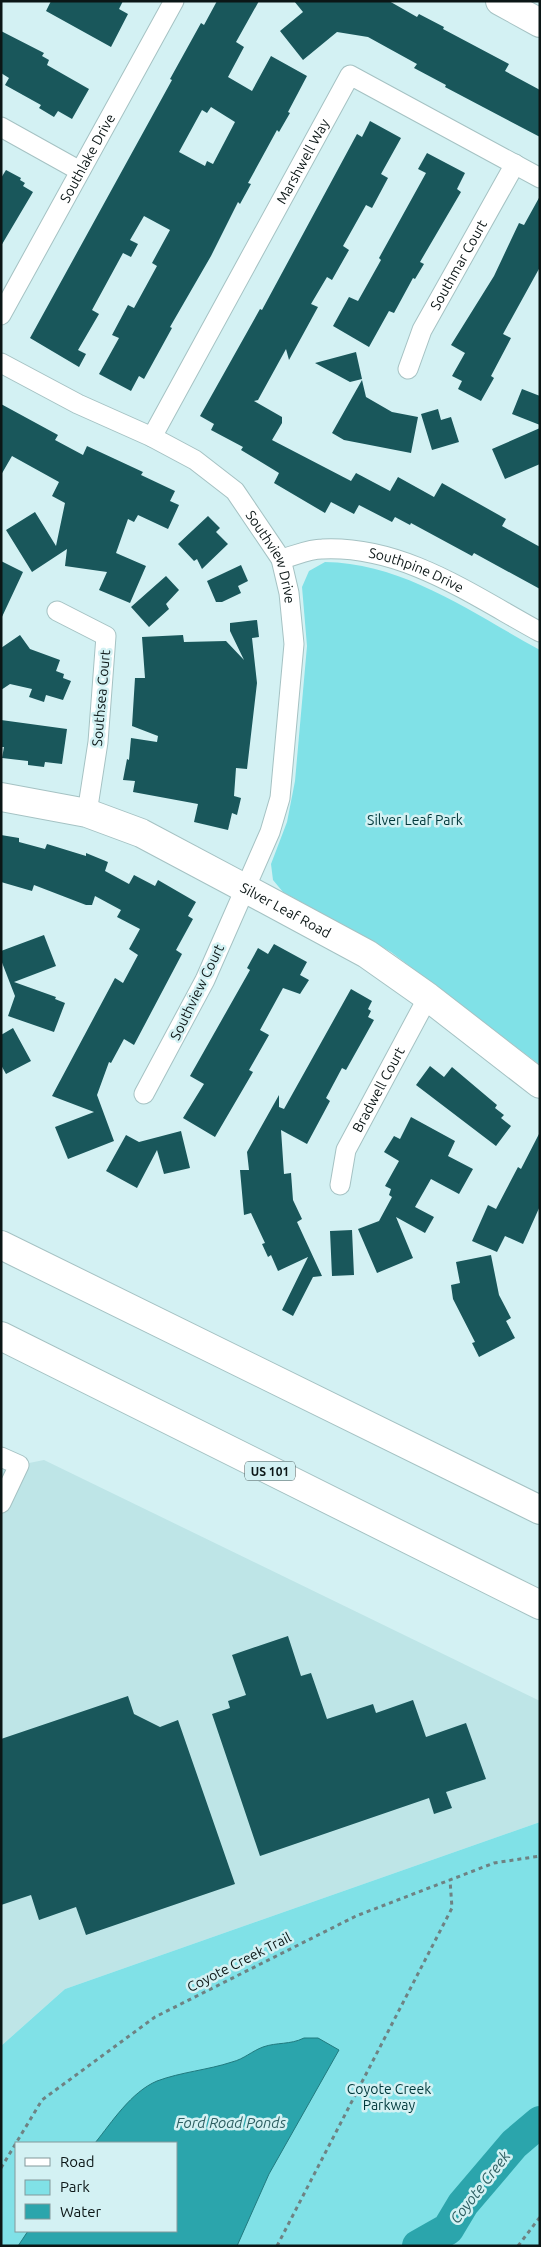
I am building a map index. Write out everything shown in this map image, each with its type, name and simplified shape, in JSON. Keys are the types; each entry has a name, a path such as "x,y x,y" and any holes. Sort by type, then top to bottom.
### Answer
{"main road":[{"path":"500,1 540,23"},
{"name":"Silver Leaf Road","path":"1,797 87,813 140,833 244,888 367,954 428,997 540,1084"},
{"path":"1,1245 540,1510"},
{"name":"US 101","path":"1,1336 540,1605"}],"street":[{"name":"Southlake Drive","path":"1,315 174,1"},
{"name":"Marshwell Way","path":"152,437 350,75 540,178"},
{"path":"1,127 80,170"},
{"name":"Southmar Court","path":"408,369 422,330 515,164"},
{"name":"Southview Drive","path":"1,363 78,404 152,437 195,460 235,491 282,559 289,594 294,644 280,798 270,832 244,888"},
{"name":"Southpine Drive","path":"282,559 321,548 376,552 426,570 540,632"},
{"name":"Southsea Court","path":"57,611 106,636 98,742 87,813"},
{"name":"Southview Court","path":"144,1094 206,980 244,888"},
{"name":"Bradwell Court","path":"340,1186 346,1150 428,997"},
{"path":"1,1457 19,1466 1,1503"}],"path":[{"name":"Coyote Creek Trail","path":"17,2142 42,2100 155,2017 356,1916 494,1862 540,1856"},
{"path":"277,2246 452,1908 450,1880"},
{"name":"Coyote Creek Trail","path":"1,2168 15,2145"},
{"path":"518,2246 540,2217"}],"shaded area":[{"path":"1,1457 19,1465 44,1460 540,1701 540,1822 65,1989 1,2046"}],"green space":[{"name":"Silver Leaf Park","path":"325,562 354,565 382,571 437,592 540,650 540,1065 391,952 283,892 273,880 271,864 287,822 295,781 307,646 302,587 309,571"},
{"name":"Coyote Creek Parkway","path":"540,1822 540,2246 1,2246 1,2046 65,1989"}],"water":[{"name":"Ford Road Ponds","path":"304,2038 318,2038 339,2050 269,2174 237,2246 18,2246 27,2232 178,2232 178,2142 96,2142 130,2100 157,2081 175,2075 223,2065 273,2044 294,2042"}],"building":[{"path":"51,1 123,1 119,9 128,14 111,47 46,11"},
{"path":"217,1 259,1 236,42 244,47 228,77 252,91 271,56 307,76 288,112 290,113 279,132 277,130 248,183 251,184 240,204 238,202 144,379 139,376 131,391 99,374 119,338 112,335 128,305 134,308 157,266 152,263 170,230 144,216 130,240 138,244 131,257 123,253 92,310 99,314 78,350 86,354 79,367 30,338 172,80 170,79 201,23 204,25","holes":["211,107 235,122 213,164 207,161 205,166 179,152 202,110 207,113"]},
{"path":"294,1 389,1 417,17 419,14 444,27 443,29 509,64 505,71 540,90 540,137 445,87 446,85 414,68 417,64 368,37 337,32 303,60 280,31 303,12"},
{"path":"1,31 44,53 42,56 49,60 47,65 89,89 72,119 58,111 54,117 39,108 41,105 5,85 9,78 1,73"},
{"path":"370,121 401,138 381,174 388,178 372,208 366,205 343,246 349,250 332,280 327,277 311,304 318,307 289,360 286,349 258,400 254,401 282,417 282,423 272,440 351,481 356,473 390,491 398,477 434,497 442,483 506,519 502,526 540,547 540,589 474,553 472,556 411,523 410,525 395,517 392,522 359,505 354,514 331,502 325,513 274,483 279,473 241,450 243,447 211,430 214,424 200,416 260,309 262,310 357,134 362,137"},
{"path":"427,153 465,173 457,189 461,192 420,262 424,264 415,279 413,278 394,313 389,311 369,347 333,326 349,297 358,301 381,260 379,258 426,173 418,169"},
{"path":"6,170 21,178 20,180 25,183 23,186 33,192 1,246 1,178"},
{"path":"540,196 540,267 503,334 511,338 491,376 494,378 481,401 458,389 462,381 452,376 465,353 451,345 494,276 519,223 524,225"},
{"path":"356,352 362,379 350,382 315,363"},
{"path":"362,380 366,397 392,412 418,417 411,453 344,440 332,433"},
{"path":"522,389 540,396 540,425 512,414"},
{"path":"1,404 58,435 55,440 83,455 87,446 143,472 141,475 175,491 170,501 179,505 168,529 138,515 134,522 128,519 116,553 146,566 130,603 99,590 107,572 65,566 67,549 32,572 6,530 35,512 56,546 65,503 52,496 59,482 12,456 1,475"},
{"path":"438,409 441,420 451,417 459,442 432,450 421,414"},
{"path":"540,428 540,464 505,479 492,449"},
{"path":"208,516 220,528 216,532 228,544 202,569 197,559 194,561 178,544"},
{"path":"1,561 23,572 1,619"},
{"path":"241,565 248,581 238,586 241,593 222,602 216,602 207,581"},
{"path":"166,576 179,590 166,604 169,609 149,627 131,607"},
{"path":"257,620 259,637 252,638 257,683 247,769 236,768 234,796 241,798 237,815 232,813 228,830 194,822 198,804 133,792 135,781 123,780 127,759 129,760 131,738 157,742 158,736 132,726 135,678 145,678 142,637 183,635 184,642 226,641 244,660 230,631 230,623"},
{"path":"20,635 30,649 60,660 56,671 64,674 63,678 71,681 63,700 46,695 44,702 29,697 32,689 10,684 1,690 1,648"},
{"path":"1,720 67,729 62,764 45,762 44,767 28,765 28,761 2,758 4,747 1,747"},
{"path":"1,835 19,838 19,842 45,849 47,844 86,856 86,853 108,862 105,871 129,884 134,875 155,886 158,880 196,902 188,916 193,919 176,950 182,954 134,1045 124,1039 111,1063 109,1062 97,1095 114,1141 68,1159 55,1127 94,1112 52,1096 115,978 123,983 138,955 129,949 140,929 117,917 121,910 95,896 92,905 86,905 34,885 32,891 1,882"},
{"path":"44,935 56,966 14,982 56,997 55,999 65,1003 54,1032 8,1016 15,996 1,960 1,951"},
{"path":"274,944 307,962 300,975 309,980 300,994 283,988 260,1030 269,1035 249,1070 253,1072 215,1137 183,1118 204,1084 190,1076 250,970 247,968 258,948 268,954"},
{"path":"351,989 372,1001 368,1009 371,1011 368,1017 374,1020 346,1070 342,1068 326,1098 330,1101 307,1144 281,1130 284,1174 291,1173 293,1200 302,1219 297,1222 322,1276 313,1277 293,1316 282,1310 308,1257 278,1271 271,1255 268,1257 262,1244 265,1243 251,1213 244,1215 240,1170 249,1170 247,1152 279,1095 279,1107 284,1109"},
{"path":"13,1028 31,1061 6,1074 1,1065 1,1035"},
{"path":"430,1066 444,1077 452,1067 497,1105 495,1108 504,1115 501,1118 511,1126 496,1146 416,1085"},
{"path":"411,1117 455,1141 448,1156 473,1169 459,1194 431,1179 415,1207 434,1217 425,1233 396,1217 413,1258 377,1273 358,1229 379,1221 392,1197 389,1195 391,1189 385,1186 399,1161 384,1152 394,1136 400,1139"},
{"path":"181,1131 190,1168 164,1174 157,1150 137,1188 106,1171 126,1135 139,1142"},
{"path":"540,1132 540,1206 523,1244 505,1236 497,1252 472,1241 488,1205 496,1209 518,1167 521,1169"},
{"path":"352,1230 354,1275 332,1276 330,1231"},
{"path":"491,1255 499,1295 511,1318 506,1321 515,1338 479,1357 472,1343 475,1342 453,1299 451,1285 460,1283 456,1262"},
{"path":"288,1636 301,1676 311,1673 327,1719 373,1704 376,1713 413,1700 426,1737 466,1723 486,1779 446,1792 452,1808 434,1814 429,1798 260,1856 212,1714 230,1708 228,1701 246,1695 232,1655"},
{"path":"128,1696 134,1714 160,1727 178,1720 235,1884 86,1935 76,1907 39,1920 31,1895 1,1905 1,1739"}],"waterway":[{"name":"Coyote Creek","path":"418,2246 448,2229 463,2204 514,2144 540,2122"}]}
